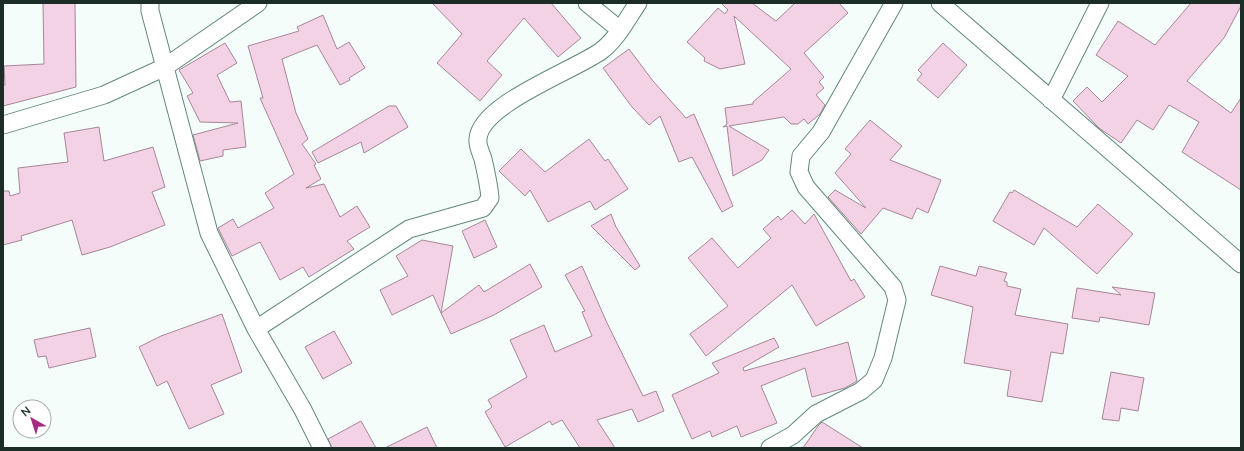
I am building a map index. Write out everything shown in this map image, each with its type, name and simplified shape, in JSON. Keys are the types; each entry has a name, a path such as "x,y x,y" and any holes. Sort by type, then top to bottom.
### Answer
{"street":[{"path":"150,3 150,11 209,234 256,329 303,410 322,448"},
{"path":"3,125 104,95 165,68 258,3"},
{"path":"587,3 620,30"},
{"path":"256,329 409,229 483,208 490,198 488,180 478,139 480,130 489,119 512,98 601,51 620,30 638,3"},
{"path":"770,448 793,435 816,414 861,391 874,380 883,358 897,300 892,287 806,187 800,172 801,156 821,132 894,3"},
{"path":"940,3 1241,264"},
{"path":"1051,100 1100,3"}],"building":[{"path":"43,3 75,3 76,87 3,106 3,85 5,85 4,66 44,64"},
{"path":"432,3 551,3 581,38 558,57 524,18 487,61 502,75 480,101 437,63 462,34"},
{"path":"721,3 752,3 776,21 795,3 839,3 848,13 804,53 824,77 819,82 824,88 816,95 825,105 820,114 808,124 804,119 798,124 791,124 784,117 729,126 769,150 762,160 733,176 727,126 723,127 727,124 725,108 753,104 753,102 791,69 734,16 745,64 720,69 704,61 705,58 687,42 718,8 725,14 728,10"},
{"path":"1191,3 1241,3 1241,6 1224,38 1187,81 1231,113 1241,98 1241,190 1182,152 1199,122 1169,105 1153,130 1137,120 1121,143 1099,128 1073,101 1087,87 1102,102 1128,76 1096,55 1118,21 1155,45"},
{"path":"323,15 337,49 349,42 365,68 349,78 350,80 340,85 317,45 282,59 296,113 308,139 302,144 316,164 314,165 321,179 306,188 324,184 340,217 357,206 370,227 347,241 354,249 309,277 303,267 280,280 260,242 232,256 218,228 233,219 238,228 274,208 265,193 294,174 260,98 263,98 248,46 299,31 297,27"},
{"path":"225,43 237,63 217,75 230,102 241,101 246,147 223,150 223,156 200,161 193,135 238,123 200,122 187,96 193,93 179,70"},
{"path":"943,43 967,65 938,98 917,80 922,74 918,70"},
{"path":"629,49 653,81 686,118 694,114 733,206 722,212 692,157 679,162 660,116 649,125 632,107 603,68"},
{"path":"389,106 396,106 408,127 364,153 361,142 318,163 312,152"},
{"path":"870,120 902,146 890,160 941,180 928,213 917,208 912,219 883,208 861,234 828,197 835,190 866,208 835,173 851,154 845,149"},
{"path":"99,127 104,161 153,147 165,187 152,192 165,225 110,247 82,255 72,220 21,236 22,240 3,245 3,191 9,191 10,196 20,193 18,168 68,162 64,133"},
{"path":"589,139 605,161 608,159 628,189 595,210 590,201 548,222 530,190 525,196 499,171 521,149 545,172"},
{"path":"1014,190 1077,227 1098,204 1133,234 1097,274 1044,228 1034,245 993,221 1010,192 1012,193"},
{"path":"792,210 805,224 814,214 851,281 854,279 865,297 816,326 792,285 706,356 690,334 728,306 688,258 712,238 738,268 771,238 763,229 778,216 781,220"},
{"path":"611,214 616,227 640,266 635,270 591,226"},
{"path":"485,220 497,247 474,258 462,231"},
{"path":"422,240 453,246 441,313 433,295 392,315 380,290 408,276 396,256"},
{"path":"530,264 542,287 494,315 451,334 441,313 479,285 484,292"},
{"path":"582,266 607,323 643,396 656,391 664,411 638,422 632,409 597,420 615,448 580,448 562,420 552,425 550,421 505,447 485,412 492,407 488,400 527,377 510,340 544,325 555,352 592,336 582,312 585,311 565,275"},
{"path":"940,266 976,276 979,266 1007,273 1004,281 1007,282 1007,286 1021,289 1015,315 1068,324 1063,354 1051,352 1042,402 1007,396 1011,371 964,363 973,307 931,295"},
{"path":"1112,287 1155,293 1149,325 1100,317 1099,322 1072,318 1077,288 1121,295"},
{"path":"222,314 242,372 211,385 224,414 189,429 167,381 157,386 139,347 161,336"},
{"path":"90,328 96,357 49,368 46,356 38,357 34,340"},
{"path":"334,331 352,363 323,379 305,347"},
{"path":"774,338 779,347 743,368 744,371 848,342 857,381 845,388 812,397 805,368 761,386 777,423 741,437 737,426 712,437 710,431 692,439 672,395 719,373 712,363"},
{"path":"1111,372 1144,378 1138,411 1121,408 1119,421 1102,419"},
{"path":"361,421 376,448 332,448 328,439"},
{"path":"822,422 863,448 803,448"},
{"path":"427,427 437,448 385,448"}]}
